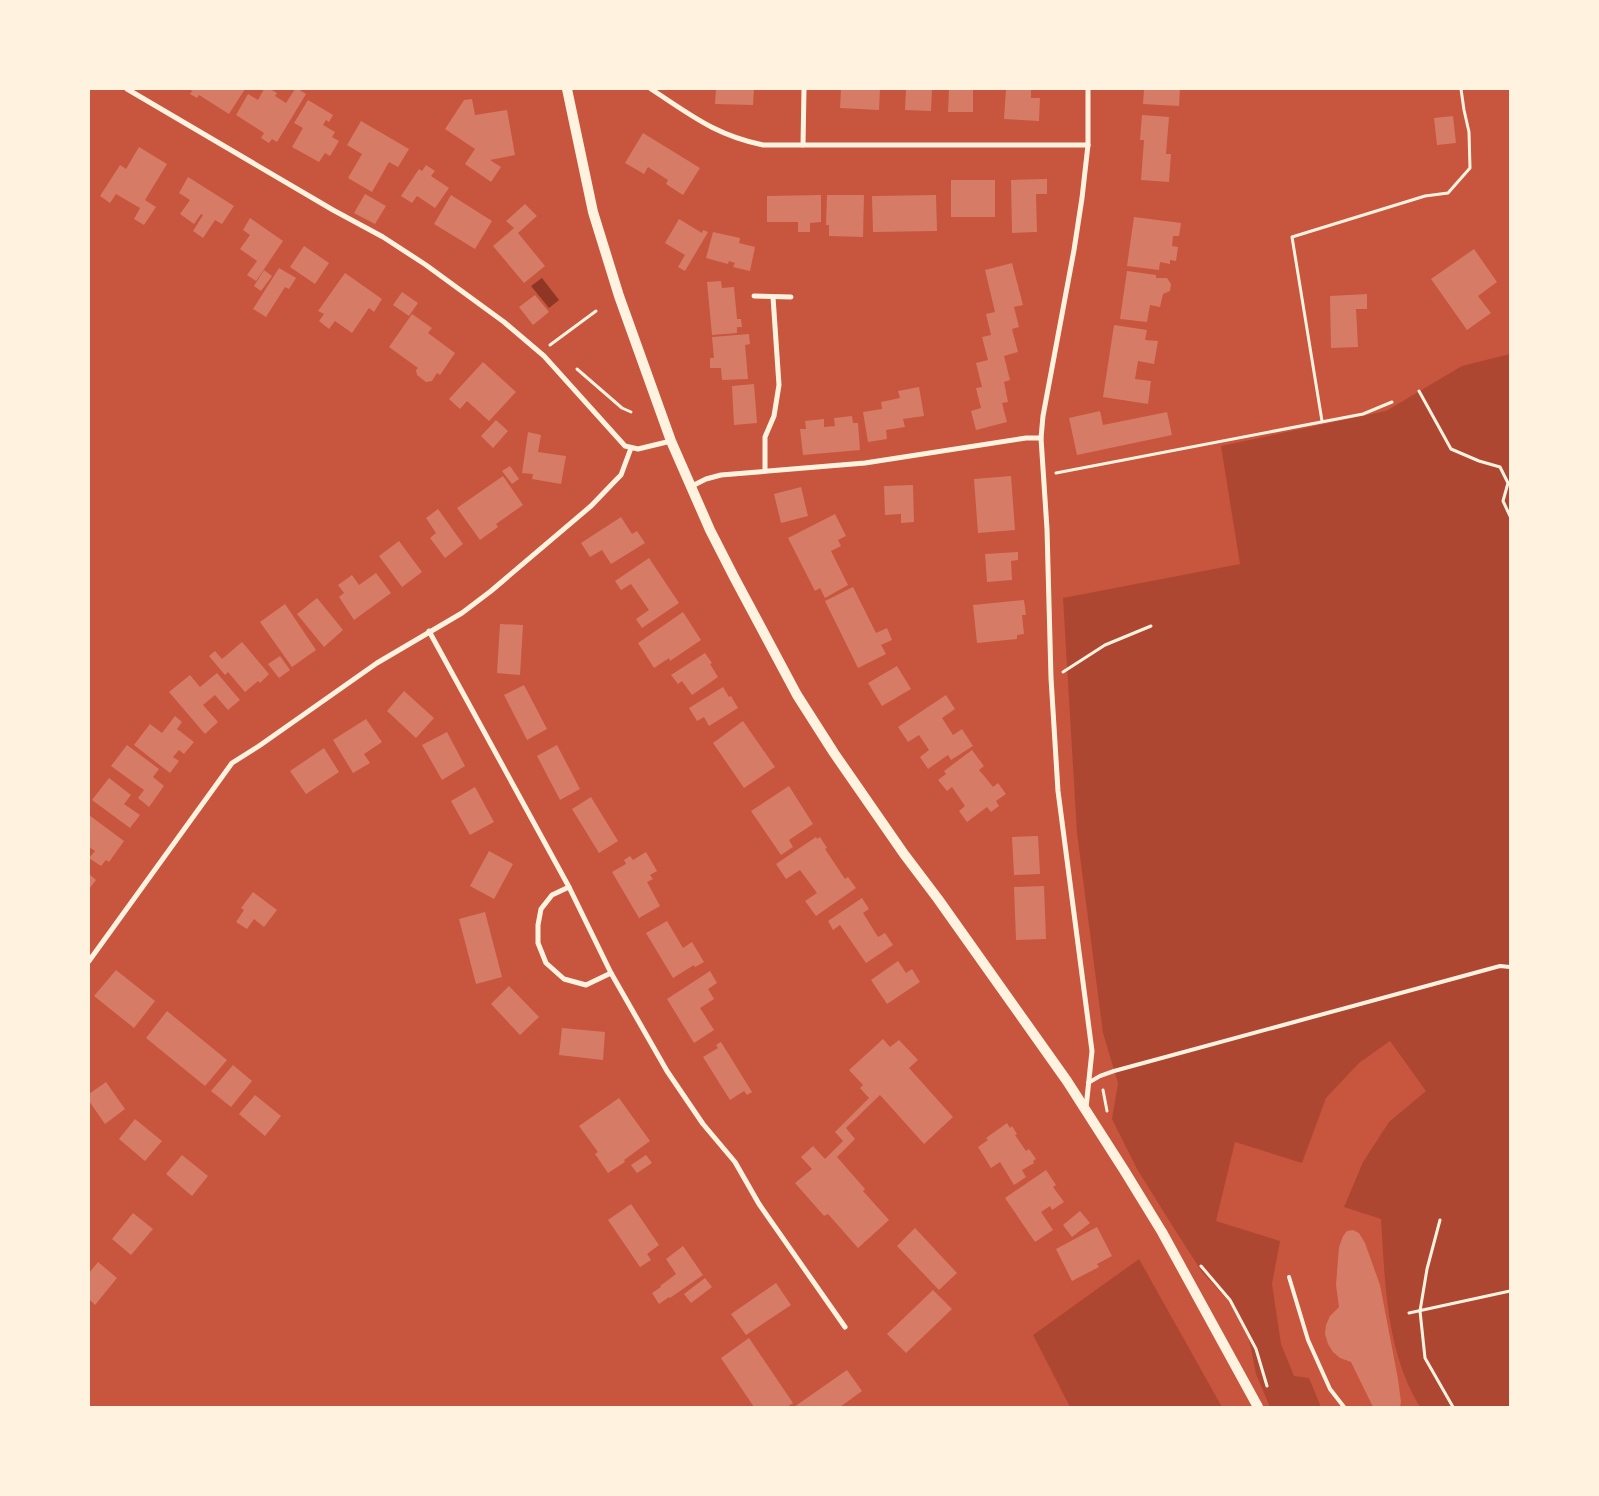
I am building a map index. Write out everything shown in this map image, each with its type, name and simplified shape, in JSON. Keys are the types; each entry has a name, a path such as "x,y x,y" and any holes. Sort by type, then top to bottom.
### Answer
{"main road":[{"path":"567,89 596,221 619,296 671,442 714,538 797,695 834,753 893,838 950,915 1086,1108 1162,1232 1258,1407"}],"street":[{"path":"127,89 405,251 504,322 544,356 625,446 638,449 671,442"},
{"path":"652,89 715,130 733,138 763,145 1088,145"},
{"path":"803,145 804,89"},
{"path":"1086,1108 1092,1051 1058,791 1051,678 1047,529 1041,438 1043,416 1074,250 1088,145 1088,89"},
{"path":"754,296 791,297"},
{"path":"765,471 765,437 774,416 779,385 773,296"},
{"path":"690,487 713,476 865,463 1026,438 1041,438"},
{"path":"89,961 232,763 377,663 462,613 491,591 591,506 621,475 631,448"},
{"path":"429,631 569,887 611,973 667,1071 703,1124 735,1162 759,1204 845,1327"},
{"path":"569,887 552,895 541,910 538,925 538,943 546,963 564,979 586,985 611,973"}],"lane":[{"path":"1088,1083 1100,1076 1124,1068 1500,966 1510,967"},
{"path":"1289,1278 1308,1340 1330,1389 1344,1407"}],"path":[{"path":"1322,421 1292,237 1425,196 1448,193 1470,168 1469,132 1461,89"},
{"path":"544,356 549,346 596,311"},
{"path":"549,346 556,352"},
{"path":"571,364 622,408 631,412"},
{"path":"1419,391 1451,449 1479,461 1500,467 1508,483 1503,501 1510,516"},
{"path":"1043,475 1364,414 1392,402"},
{"path":"1051,678 1105,645 1151,626"},
{"path":"1440,1220 1420,1311 1426,1358 1453,1407"},
{"path":"1408,1313 1510,1291"}],"shaded area":[{"path":"542,278 559,300 549,308 531,286"},
{"path":"1510,354 1510,1407 1420,1407 1400,1363 1389,1316 1381,1219 1344,1207 1363,1162 1389,1122 1426,1091 1390,1041 1359,1063 1326,1098 1302,1163 1235,1142 1216,1221 1280,1241 1272,1284 1281,1344 1294,1376 1309,1378 1321,1407 1270,1407 1256,1374 1248,1334 1227,1299 1202,1272 1175,1230 1137,1169 1112,1119 1118,1083 1103,1033 1077,833 1063,598 1240,564 1221,446 1386,411 1462,366"},
{"path":"1139,1259 1222,1407 1070,1407 1033,1335"}],"building":[{"path":"189,89 245,89 229,114 199,95 197,98 190,94 192,91"},
{"path":"264,89 270,89 277,93 275,96 286,103 295,89 306,94 277,142 272,139 269,143 261,138 264,133 236,115 248,94 258,100"},
{"path":"716,89 754,89 753,105 715,104"},
{"path":"841,89 880,89 879,110 840,108"},
{"path":"906,89 932,89 931,111 905,110"},
{"path":"949,89 973,89 973,112 948,112"},
{"path":"1006,89 1031,89 1031,98 1040,98 1039,121 1004,119"},
{"path":"1144,89 1180,89 1179,106 1143,104"},
{"path":"472,99 475,115 507,110 515,155 490,160 501,167 491,182 465,164 475,149 445,129 464,100"},
{"path":"308,100 333,115 329,122 326,120 323,125 335,132 332,137 339,141 330,156 325,153 319,162 292,147 303,128 294,123"},
{"path":"1142,115 1169,117 1166,154 1171,154 1169,182 1141,180 1144,140 1140,140"},
{"path":"1453,116 1456,143 1437,145 1434,118"},
{"path":"361,121 409,149 398,167 389,162 372,192 348,178 362,154 347,145"},
{"path":"643,133 700,168 683,195 666,184 668,180 648,167 644,174 625,163"},
{"path":"139,147 167,164 145,200 156,207 144,225 134,219 140,208 116,194 110,203 100,196 120,165 126,169"},
{"path":"426,165 435,171 431,176 449,188 435,208 417,196 412,203 401,196 419,169 422,171"},
{"path":"188,177 234,206 222,224 215,220 203,238 193,231 203,215 201,214 194,224 180,214 190,200 179,193"},
{"path":"1047,179 1047,194 1036,194 1037,232 1012,233 1011,180"},
{"path":"951,180 995,180 995,217 951,217"},
{"path":"365,194 386,206 375,224 354,213"},
{"path":"451,195 492,221 475,249 434,224"},
{"path":"821,195 821,222 810,223 810,232 798,232 798,222 767,222 767,196"},
{"path":"827,195 864,195 863,237 829,236 829,225 826,225"},
{"path":"936,195 937,231 873,232 872,196"},
{"path":"525,204 537,216 518,233 545,266 524,283 493,246 514,228 506,221"},
{"path":"1134,217 1181,223 1179,236 1173,236 1172,246 1178,247 1176,261 1170,260 1170,264 1160,262 1159,270 1127,266"},
{"path":"250,218 283,241 256,281 247,275 257,261 240,249 250,235 243,230"},
{"path":"679,219 702,233 703,230 708,232 685,271 678,267 685,255 665,243"},
{"path":"713,232 740,238 739,243 755,247 750,271 733,267 735,263 729,261 728,264 706,258"},
{"path":"304,246 329,263 315,284 290,267"},
{"path":"1474,249 1497,282 1478,296 1491,313 1467,330 1431,279"},
{"path":"1012,263 1023,305 1014,307 1019,327 1012,329 1018,352 1004,356 1010,380 1004,382 1008,402 1002,403 1007,422 976,430 971,411 981,408 976,388 982,387 976,363 988,360 982,337 991,335 986,314 995,312 985,270"},
{"path":"279,268 296,278 289,289 285,287 266,317 253,309"},
{"path":"264,270 272,276 261,291 254,286"},
{"path":"1127,271 1156,275 1156,278 1167,278 1171,284 1170,291 1163,294 1160,307 1150,305 1147,322 1120,319"},
{"path":"345,273 382,299 374,312 369,308 352,333 335,321 329,329 319,321 324,314 318,311"},
{"path":"721,281 722,288 734,287 737,319 741,319 742,327 737,327 737,333 712,335 707,282"},
{"path":"402,292 418,303 409,316 393,305"},
{"path":"1367,294 1367,309 1356,309 1358,347 1331,348 1330,296"},
{"path":"535,295 549,312 533,325 519,307"},
{"path":"412,314 432,328 428,333 455,353 440,375 437,373 432,381 426,382 417,375 416,370 418,368 389,347"},
{"path":"1114,325 1147,330 1145,340 1158,341 1154,364 1138,361 1135,379 1151,381 1148,404 1103,397"},
{"path":"749,334 750,344 745,345 748,379 722,380 721,368 710,368 710,358 714,358 712,337"},
{"path":"483,362 516,392 489,421 467,401 460,409 449,399"},
{"path":"754,384 757,423 734,425 732,386"},
{"path":"919,387 924,416 903,419 905,427 886,430 887,439 868,442 863,412 882,409 881,402 900,398 898,391"},
{"path":"1100,411 1103,425 1167,412 1172,435 1077,455 1069,418"},
{"path":"852,416 853,423 858,423 860,450 803,455 800,429 806,429 805,421 824,419 824,427 835,426 834,418"},
{"path":"496,420 508,431 493,448 481,436"},
{"path":"528,432 541,435 538,452 566,456 561,484 532,479 533,474 522,473"},
{"path":"510,466 519,479 512,484 502,471"},
{"path":"503,476 523,505 496,524 498,527 480,540 457,508"},
{"path":"1011,476 1015,530 978,533 974,479"},
{"path":"913,485 914,522 901,523 901,514 885,515 884,486"},
{"path":"801,487 808,516 781,523 774,494"},
{"path":"438,509 463,544 445,558 430,538 436,533 426,518"},
{"path":"835,514 846,536 838,540 841,546 831,551 848,585 825,598 820,588 815,591 788,538"},
{"path":"621,517 632,534 637,531 645,543 611,564 602,550 590,557 581,543"},
{"path":"399,541 422,572 402,587 379,556"},
{"path":"1018,552 1018,560 1011,561 1012,580 987,582 985,554"},
{"path":"649,558 679,603 642,628 636,619 649,610 631,584 621,590 615,581"},
{"path":"376,573 391,593 354,620 339,597 344,593 338,585 352,575 359,585"},
{"path":"853,587 876,633 887,628 892,640 881,645 886,654 858,668 825,601"},
{"path":"317,598 343,630 324,647 297,614"},
{"path":"1024,600 1026,615 1022,615 1024,634 1017,635 1017,639 977,643 973,605"},
{"path":"285,604 316,650 292,667 260,622"},
{"path":"683,612 701,640 670,661 669,658 654,668 638,643"},
{"path":"500,624 523,625 520,675 497,673"},
{"path":"242,642 269,674 260,683 258,681 245,692 228,672 225,675 209,656 215,651 222,659"},
{"path":"705,653 718,677 692,695 682,681 678,684 671,675"},
{"path":"280,656 290,670 279,678 268,664"},
{"path":"897,666 911,689 882,706 868,683"},
{"path":"217,673 240,700 228,710 215,695 203,705 218,722 205,734 169,692 190,675 200,687"},
{"path":"524,685 547,729 527,740 504,695"},
{"path":"723,687 738,708 709,726 704,717 697,721 689,708"},
{"path":"404,691 434,718 416,738 387,711"},
{"path":"946,695 955,709 942,718 953,735 962,729 973,746 951,760 948,755 928,769 920,757 929,750 919,735 908,742 898,727"},
{"path":"175,716 182,722 177,729 194,742 184,754 179,750 173,757 179,761 170,773 134,745 150,724 162,733"},
{"path":"366,719 382,742 364,754 370,763 353,773 333,740"},
{"path":"743,721 775,767 744,788 713,743"},
{"path":"447,732 465,766 442,780 422,745"},
{"path":"127,745 159,769 153,777 164,786 149,807 138,798 144,790 111,766"},
{"path":"557,745 580,789 560,800 537,756"},
{"path":"324,748 339,772 306,794 290,771"},
{"path":"972,750 984,766 979,770 993,787 998,783 1006,794 996,801 999,806 991,812 987,807 967,822 959,811 965,806 952,787 947,791 938,780 946,774 944,771"},
{"path":"109,778 131,795 124,804 140,815 130,828 92,800"},
{"path":"789,786 813,824 789,840 793,847 781,855 751,811"},
{"path":"475,787 494,822 470,835 451,801"},
{"path":"591,797 618,841 599,853 572,809"},
{"path":"89,815 124,841 109,862 106,860 101,866 89,858 95,851 89,847"},
{"path":"1038,836 1040,874 1014,875 1012,837"},
{"path":"816,837 817,839 820,837 827,848 825,849 845,879 848,877 856,888 816,916 805,901 817,893 800,870 786,879 776,864"},
{"path":"489,851 513,864 494,899 470,886"},
{"path":"646,852 657,871 650,875 653,879 647,882 660,906 639,918 612,872 626,864 624,860 630,856 633,860"},
{"path":"89,874 96,880 89,889"},
{"path":"1044,886 1046,939 1016,940 1014,887"},
{"path":"253,892 277,910 264,927 254,919 247,929 236,922 244,910 241,908"},
{"path":"862,898 869,909 863,913 878,937 885,933 893,945 866,963 840,925 833,930 828,921"},
{"path":"485,912 502,977 476,984 459,919"},
{"path":"667,921 683,948 692,942 704,962 695,967 694,965 673,978 646,933"},
{"path":"898,961 906,973 912,969 920,982 887,1004 871,980"},
{"path":"116,970 155,1001 134,1028 94,996"},
{"path":"710,971 717,983 708,989 714,999 700,1008 714,1030 694,1043 667,999"},
{"path":"509,986 539,1017 520,1035 491,1004"},
{"path":"167,1011 227,1060 205,1086 146,1038"},
{"path":"562,1028 605,1032 603,1060 559,1055"},
{"path":"883,1039 890,1047 899,1040 918,1060 909,1068 953,1117 924,1144 880,1095 846,1128 855,1139 837,1157 865,1189 863,1191 889,1220 858,1248 828,1214 824,1216 795,1183 812,1169 801,1157 813,1146 825,1159 843,1141 835,1132 869,1098 860,1088 863,1085 849,1070"},
{"path":"721,1042 752,1092 747,1095 744,1091 730,1100 703,1057 718,1048 716,1045"},
{"path":"233,1065 252,1081 231,1107 211,1091"},
{"path":"106,1082 125,1109 105,1124 89,1101 89,1094"},
{"path":"255,1095 281,1116 265,1136 239,1114"},
{"path":"619,1098 650,1141 624,1160 625,1162 608,1173 595,1154 598,1152 579,1126"},
{"path":"135,1119 162,1141 145,1161 119,1139"},
{"path":"1007,1123 1010,1128 1012,1126 1017,1134 1015,1135 1026,1151 1029,1149 1036,1159 1033,1161 1034,1163 1022,1170 1026,1177 1014,1185 1000,1162 991,1168 978,1147 988,1140 986,1138"},
{"path":"182,1155 208,1176 192,1196 166,1174"},
{"path":"646,1155 652,1163 637,1173 631,1165"},
{"path":"1046,1170 1056,1185 1053,1187 1064,1202 1052,1210 1050,1206 1041,1212 1053,1230 1035,1242 1005,1198"},
{"path":"631,1204 659,1245 647,1254 651,1260 640,1267 608,1220"},
{"path":"1080,1211 1090,1223 1072,1237 1063,1225"},
{"path":"133,1213 153,1229 131,1255 112,1239"},
{"path":"1097,1227 1112,1256 1097,1264 1099,1267 1072,1281 1056,1249"},
{"path":"915,1228 957,1273 939,1290 897,1246"},
{"path":"1353,1230 1359,1233 1365,1243 1380,1285 1398,1379 1400,1407 1373,1407 1351,1362 1340,1358 1333,1352 1325,1334 1330,1316 1339,1307 1336,1285 1339,1247 1347,1231"},
{"path":"683,1246 703,1275 659,1304 652,1293 676,1274 666,1259"},
{"path":"98,1262 117,1278 95,1305 89,1299 89,1273"},
{"path":"705,1278 712,1287 691,1303 684,1294"},
{"path":"776,1283 791,1305 746,1335 731,1314"},
{"path":"933,1290 952,1309 906,1353 887,1334"},
{"path":"749,1338 793,1403 787,1407 754,1407 721,1358"},
{"path":"847,1370 862,1391 840,1407 794,1407"}]}
